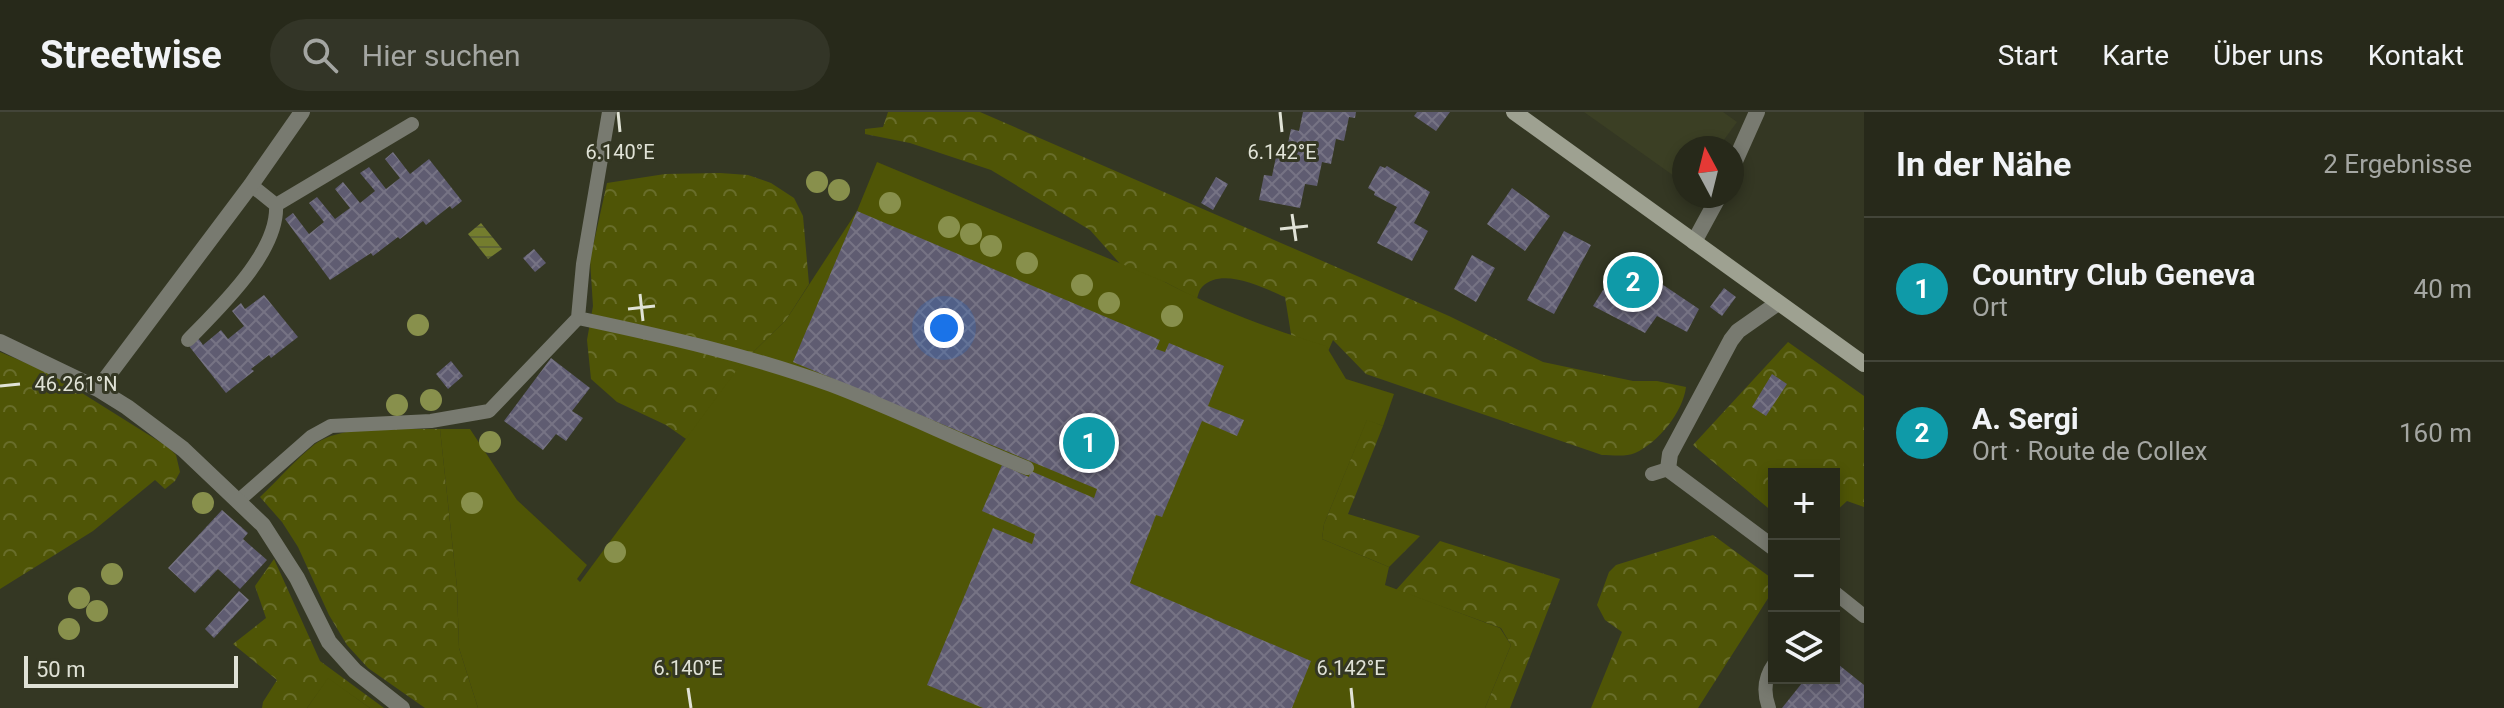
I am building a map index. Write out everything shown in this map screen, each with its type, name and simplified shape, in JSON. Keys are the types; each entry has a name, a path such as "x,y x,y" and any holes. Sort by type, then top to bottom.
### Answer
{"street":[{"path":"98,389 302,112"},
{"path":"1514,112 1864,364"},
{"path":"1744,141 1757,112"},
{"path":"1694,242 1712,208"},
{"path":"1768,544 1660,472 1731,340 1738,331 1778,303"},
{"path":"0,342 98,389 183,449 263,525 297,578 329,642 355,671 402,708"}],"lane":[{"path":"238,501 311,437 331,426 431,421 489,411 578,318 583,264 609,112"},
{"path":"276,205 412,124"},
{"path":"188,340 244,282 277,222 276,205 251,185"},
{"path":"578,318 666,336 762,362 833,386 1027,468"},
{"path":"1840,598 1864,616"},
{"path":"1768,672 1764,688 1769,708"}],"shaded area":[{"path":"1584,112 1723,112 1737,122 1727,136 1672,136 1672,174"},
{"path":"481,223 502,249 488,259 468,234"}],"green space":[{"path":"888,112 980,112 1449,316 1543,362 1633,381 1657,381 1686,387 1684,397 1668,426 1644,448 1627,455 1602,455 1366,374 1333,340 1321,367 1295,359 1285,297 1243,281 1220,278 1202,287 1197,299 1165,282 1131,276 1090,230 991,170 910,143 865,134 865,129 883,127"},
{"path":"877,162 1165,282 1224,310 1326,346 1346,379 1394,394 1383,426 1367,420 1324,524 1322,539 1389,567 1385,585 1500,628 1511,645 1485,708 478,708 459,648 457,587 440,429 470,429 517,500 587,565 577,579 580,582 742,363 786,320 857,211"},
{"path":"665,174 748,175 771,183 794,198 803,216 809,284 786,320 743,362 699,448 666,425 617,402 591,379 587,340 593,306 590,260 607,183"},
{"path":"1788,342 1864,396 1864,507 1847,501 1840,507 1840,468 1768,468 1768,508 1693,445"},
{"path":"0,352 50,373 168,447 176,455 180,472 165,489 155,480 93,531 0,589"},
{"path":"1367,419 1383,426 1348,514 1420,536 1389,567 1322,539 1324,524"},
{"path":"440,429 457,587 459,648 478,708 425,708 368,668 347,645 329,615 298,547 260,497 308,450 327,437 358,430"},
{"path":"1713,535 1768,576 1768,598 1698,708 1591,708 1622,632 1605,620 1597,605 1609,572 1616,565"},
{"path":"1440,541 1560,579 1510,708 1485,708 1511,645 1501,628 1396,590"},
{"path":"274,559 320,661 384,708 370,708 328,679 307,708 262,708 277,680 233,644 266,618 255,586"},
{"path":"328,678 370,708 307,708"}],"building":[{"path":"1303,112 1356,112 1355,118 1349,117 1344,141 1336,139 1331,164 1322,162 1317,186 1305,184 1300,208 1259,200 1264,175 1272,176 1277,152 1286,153 1291,129 1299,131"},
{"path":"1417,112 1450,112 1436,131 1414,116"},
{"path":"393,152 410,174 429,159 462,201 452,209 450,206 426,225 423,221 400,239 398,237 373,256 371,253 330,280 285,219 293,213 309,234 324,222 309,203 317,197 335,219 350,208 335,189 343,182 360,203 375,191 360,173 369,167 386,189 400,178 385,159"},
{"path":"1380,166 1387,166 1430,192 1414,223 1428,231 1412,261 1377,243 1397,207 1374,195 1375,192 1368,188"},
{"path":"1216,177 1228,184 1213,210 1201,203"},
{"path":"1512,188 1550,216 1525,251 1487,224"},
{"path":"857,211 1160,340 1156,349 1165,352 1169,343 1224,366 1208,406 1244,420 1237,436 1202,421 1162,517 1156,515 1130,583 1311,661 1292,708 983,708 927,685 993,528 1032,544 1035,534 982,511 1002,465 1029,477 1031,471 1094,498 1097,489 793,362"},
{"path":"1564,231 1591,245 1554,314 1527,300"},
{"path":"534,249 546,263 535,272 523,258"},
{"path":"1472,255 1495,268 1476,302 1454,289"},
{"path":"1623,258 1699,309 1687,332 1657,316 1645,333 1593,306"},
{"path":"1724,288 1736,297 1722,316 1710,307"},
{"path":"264,295 298,337 251,369 254,371 226,393 189,346 198,338 203,345 221,330 228,339 244,326 232,311 241,303 245,309"},
{"path":"551,358 590,388 572,411 583,418 566,441 556,434 543,450 504,421"},
{"path":"451,361 463,376 448,389 436,374"},
{"path":"1772,374 1787,384 1766,416 1752,407"},
{"path":"222,510 248,533 243,539 267,560 240,589 218,569 195,593 168,568"},
{"path":"239,591 249,600 214,638 205,629"},
{"path":"1840,666 1864,685 1864,708 1782,708 1801,684 1840,684"}],"place":[{"name":"A. Sergi","path":"1633,282"},
{"name":"Country Club Geneva","path":"1089,443"}]}
